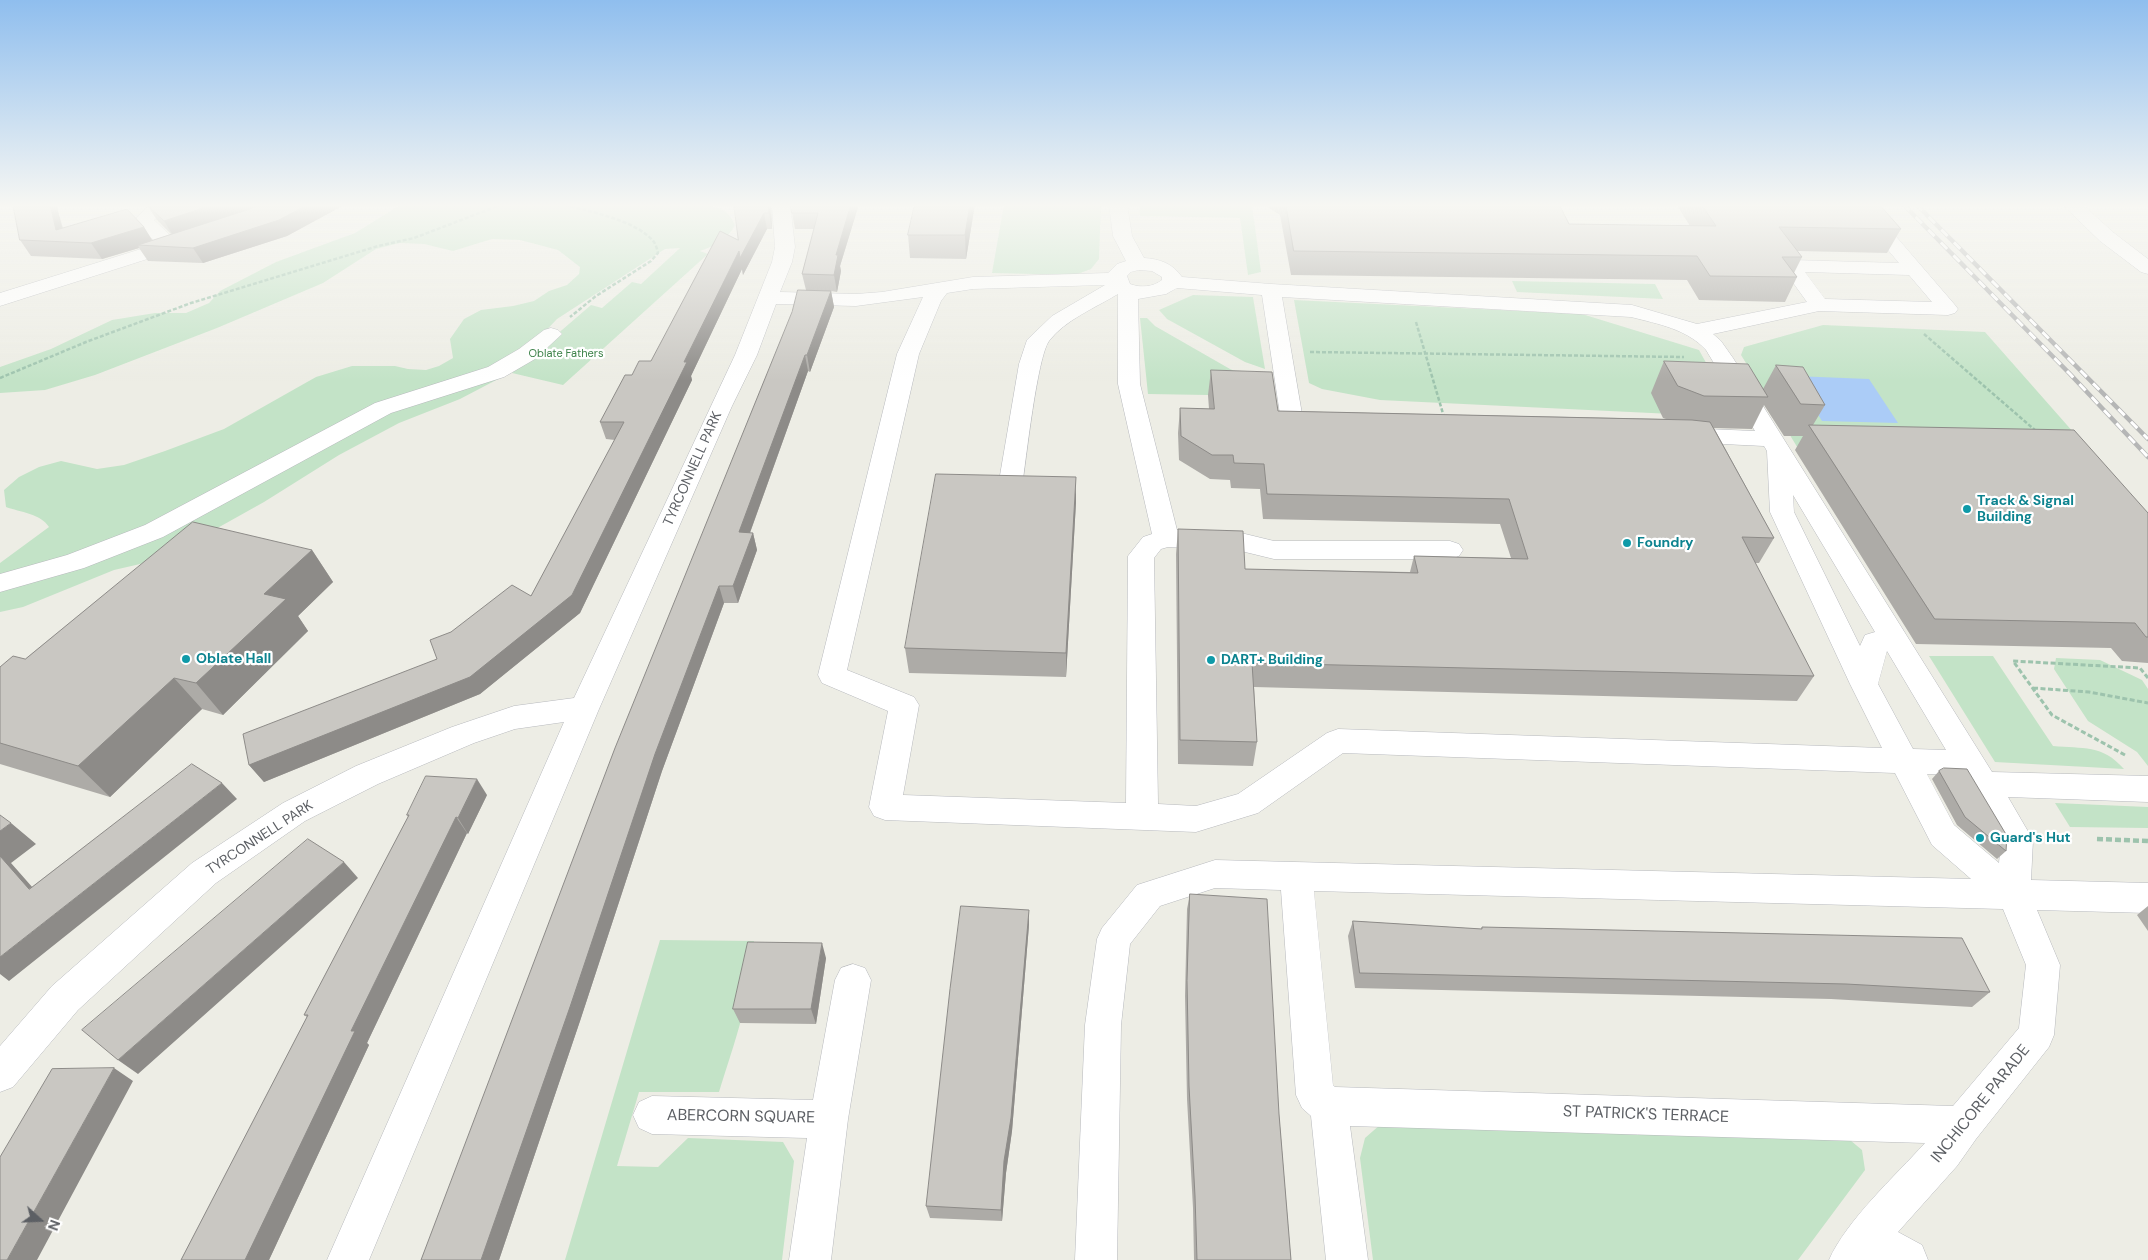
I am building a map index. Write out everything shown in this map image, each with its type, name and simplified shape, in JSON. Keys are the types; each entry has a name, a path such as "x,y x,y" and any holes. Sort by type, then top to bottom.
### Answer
{"street":[{"path":"0,300 117,263"},
{"name":"TYRCONNELL PARK","path":"348,1260 584,709 721,406 746,355 782,263"},
{"path":"1693,331 1788,313 1819,305 1948,309 1910,263"},
{"path":"1166,538 1129,384 1120,271 1138,264 1156,265 1164,268 1172,277 1172,282"},
{"path":"1819,305 1792,266 1915,269"},
{"path":"768,298 856,300 983,282 1122,285 1136,292 1155,292 1162,290 1172,282 1271,290 1632,311 1693,331 1710,341 1722,358 2017,840 2014,896"},
{"path":"1010,487 1030,364 1038,340 1059,320 1122,285"},
{"path":"941,288 931,300 908,354 832,675 904,705 885,807 1196,819 1246,804 1338,741 1906,761 1976,773 2148,789"},
{"path":"1271,290 1292,420 1340,421"},
{"path":"0,583 75,562 154,531 383,408 496,372 527,354 551,334"},
{"path":"1661,426 1685,437 1775,444"},
{"path":"1775,444 1782,512 1864,684 1906,761 1943,835 2014,896"},
{"path":"1782,512 1824,558 1875,642 1918,678"},
{"path":"1819,516 1824,558"},
{"path":"1142,816 1141,556 1152,543 1166,538 1241,542 1274,550 1450,550"},
{"path":"1864,684 1875,642"},
{"name":"TYRCONNELL PARK","path":"0,1074 65,998 204,873 294,812 367,775 463,734 514,718 548,712 584,709"},
{"path":"1096,1260 1103,1025 1114,939 1149,895 1215,874 2148,898"},
{"path":"1296,876 1315,1094 1329,1106 1346,1260"},
{"name":"INCHICORE PARADE","path":"1858,1248 1943,1152 1962,1125 2008,1072 2036,1035 2043,964 2014,896"},
{"name":"ABERCORN SQUARE","path":"810,1260 829,1119 853,980"},
{"name":"ST PATRICK'S TERRACE","path":"1329,1106 1962,1125"},
{"name":"ABERCORN SQUARE","path":"652,1115 829,1119"},
{"path":"1858,1248 1907,1260"}],"path":[{"path":"0,378 86,342 191,303 323,263"},
{"path":"551,334 596,296 648,263"},
{"path":"1409,298 1445,423"},
{"path":"1903,308 1922,332 2038,434"},
{"path":"1281,352 1722,358"},
{"path":"2130,762 2125,755 2052,715 2012,661 2140,668 2148,678"},
{"path":"2032,688 2089,692 2148,703"},
{"path":"2097,839 2148,841"}],"green space":[{"path":"274,263 354,263 323,283 217,328 95,375 45,390 0,393 0,367 51,349 112,320 155,313 186,313 209,303 220,291"},
{"path":"575,263 644,263 557,319 502,377 460,399 399,423 339,455 264,502 162,559 114,570 23,607 0,612 0,563 49,527 36,516 6,507 4,490 19,477 39,467 61,461 97,469 124,465 224,429 316,377 352,366 395,366 426,370 439,366 453,358 450,339 464,319 481,310 534,301 549,291 567,285 579,274 580,267"},
{"name":"Oblate Fathers","path":"664,263 698,263 563,385 512,373 591,305 602,308 632,282 641,284"},
{"path":"994,263 1096,263 1091,269 1075,275 992,273"},
{"path":"1246,263 1260,263 1261,272 1248,275"},
{"path":"1512,281 1655,284 1663,299 1517,292"},
{"path":"1193,295 1253,297 1265,369 1245,362 1167,319 1159,310"},
{"path":"1294,300 1582,314 1699,350 1725,397 1672,414 1380,400 1322,389 1309,383"},
{"path":"1140,318 1147,318 1155,326 1230,369 1264,383 1208,395 1148,394"},
{"path":"1823,325 1985,332 2148,517 1799,450 1741,355 1744,347"},
{"path":"1929,656 1993,656 2053,746 2092,749 2108,755 2124,769 1995,762"},
{"path":"2056,658 2100,660 2142,680 2148,689 2148,766 2137,752 2088,721 2054,669"},
{"path":"2055,803 2148,807 2148,828 2070,827"},
{"path":"660,940 754,941 750,979 742,1018 719,1092 639,1092 617,1166 658,1167 688,1138 783,1142 794,1161 782,1260 565,1260"},
{"path":"1381,1124 1844,1135 1862,1150 1865,1170 1798,1260 1373,1260 1360,1158 1365,1138"}],"water":[{"path":"1794,376 1869,379 1898,423 1822,421"}],"building":[{"path":"703,263 733,263 684,362 687,362 572,595 470,677 249,765 243,734 437,659 430,640 451,632 512,585 531,596 624,422 600,422 625,375 632,375 639,361 651,361"},
{"path":"805,263 836,263 834,275 802,274"},
{"path":"1701,263 1786,263 1797,277 1710,276"},
{"path":"798,290 831,291 739,532 753,533 733,586 719,586 655,754 570,1007 481,1260 421,1260 615,748 792,312"},
{"path":"1664,361 1748,364 1768,397 1704,396 1678,386"},
{"path":"1776,365 1803,367 1825,405 1801,404"},
{"name":"Foundry","path":"1211,370 1272,372 1278,411 1692,420 1710,422 1774,538 1742,537 1814,676 1252,663 1257,742 1180,740 1178,529 1243,531 1245,569 1418,573 1414,556 1528,559 1509,499 1267,494 1264,464 1234,463 1233,455 1212,455 1181,436 1180,408 1214,409"},
{"name":"Track & Signal Building","path":"1809,425 2074,430 2148,513 2148,637 2135,623 1935,619"},
{"path":"936,474 1076,477 1066,653 905,648"},
{"name":"Oblate Hall","path":"193,522 312,550 264,594 286,599 196,683 174,678 78,766 0,743 0,667 13,656 25,659"},
{"path":"192,764 222,783 0,957 0,856 29,889"},
{"path":"1944,768 1967,769 2007,836 2006,851 1965,817 1939,771"},
{"path":"426,776 477,779 458,818 456,817 351,1031 355,1031 245,1260 181,1260 308,1015 304,1015 409,815 407,815"},
{"path":"0,815 11,823 0,831"},
{"path":"308,839 344,862 118,1060 82,1030"},
{"path":"1190,894 1267,899 1279,1114 1291,1260 1197,1260 1189,1086 1187,981"},
{"path":"961,906 1029,910 1011,1118 1004,1161 1001,1210 926,1206"},
{"path":"1353,921 1482,929 1482,927 1962,938 1990,992 1846,984 1360,973"},
{"path":"748,942 822,943 811,1009 733,1009"},
{"path":"114,1068 7,1260 0,1260 0,1157 52,1069"}],"railway":[{"path":"1961,263 2148,457"},
{"path":"1974,263 2148,439"}],"place":[{"name":"Track & Signal Building","path":"1967,509"},
{"name":"Foundry","path":"1627,543"},
{"name":"Oblate Hall","path":"186,659"},
{"name":"DART+ Building","path":"1211,660"},
{"name":"Guard's Hut","path":"1980,838"}]}
